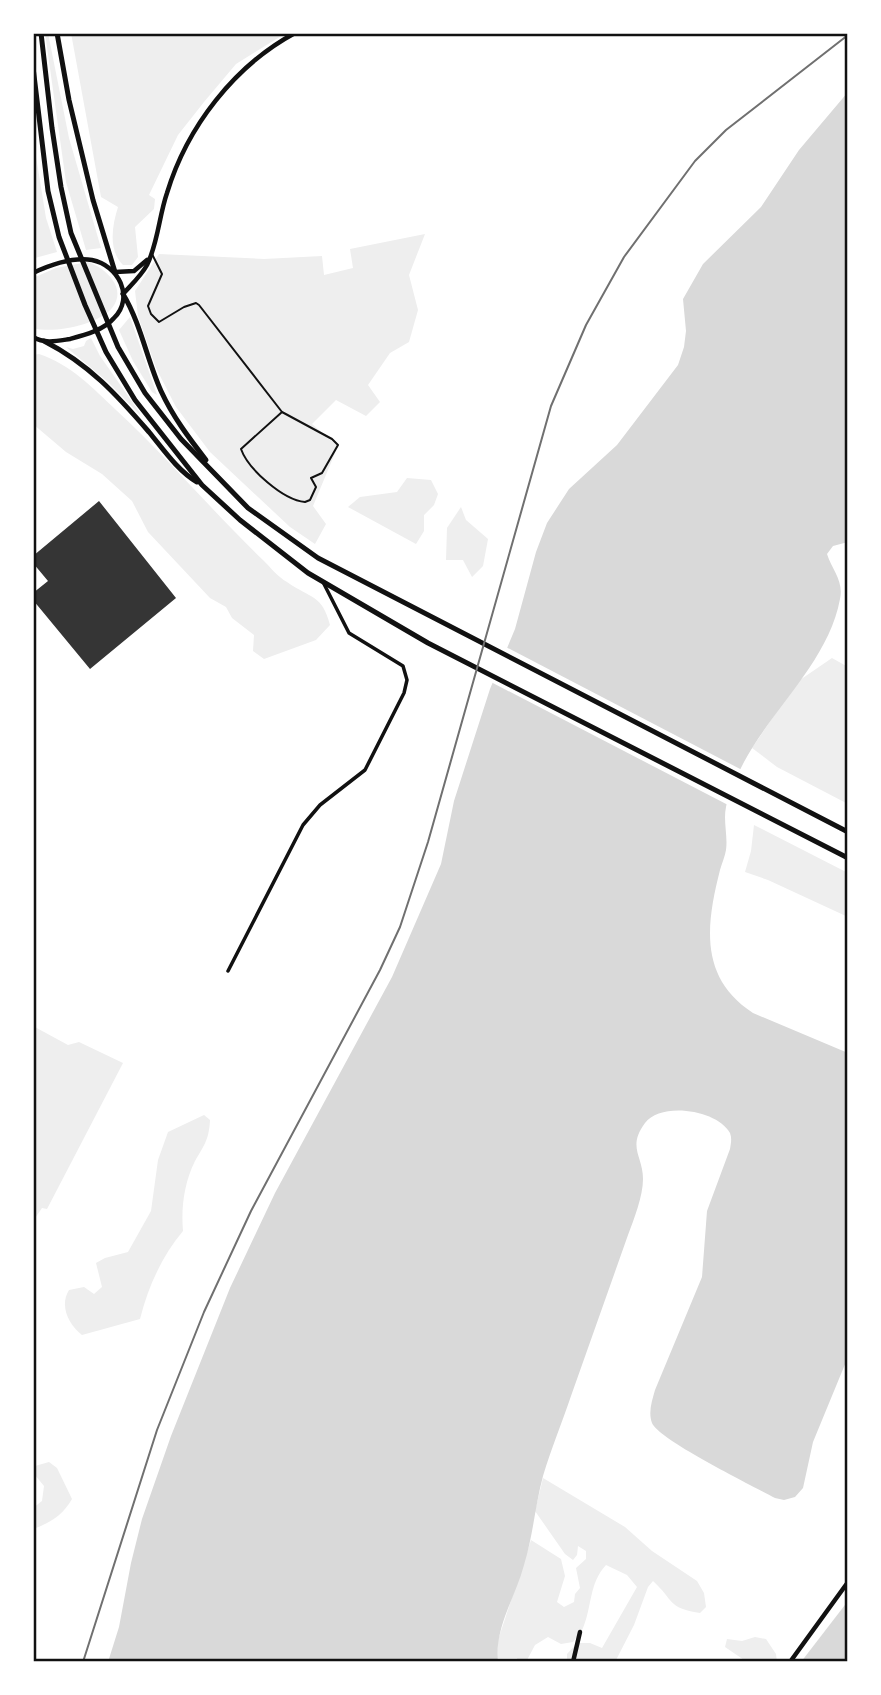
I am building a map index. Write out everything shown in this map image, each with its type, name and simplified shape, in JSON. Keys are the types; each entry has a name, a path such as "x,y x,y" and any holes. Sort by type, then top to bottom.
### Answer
{"main road":[{"path":"41,33 53,140 71,233 118,347 145,393 164,418 248,508 318,558 848,832"},
{"path":"37,340 73,338 100,329 114,320 120,310 123,294 93,200 69,100 57,33"},
{"path":"123,294 143,272 151,253 166,193 199,123 248,66 295,33"},
{"path":"33,67 48,191 59,237 85,305 106,352 135,400 202,485 240,520 309,573 428,643 848,858"},
{"path":"33,273 71,260 91,260 115,272 134,271 141,267 151,253"},
{"path":"123,294 173,415 226,485"},
{"path":"37,340 75,358 113,390 191,479 202,485"},
{"path":"790,1662 848,1582"},
{"path":"573,1662 580,1632"}],"street":[{"path":"228,971 303,825 320,805 365,770 404,694 407,680 403,666 349,633 323,582"}],"lane":[{"path":"151,253 162,274 148,306 151,314 159,322 184,307 196,303 200,305 282,412 332,439 338,445 322,473 311,478 316,487 314,494 304,502 284,495 253,469 244,457 242,449 282,412"}],"shaded area":[{"path":"45,33 48,33 69,138 101,248 86,250 66,182"},
{"path":"71,33 286,33 236,64 178,135 149,195 155,199 154,209 135,227 138,257 132,265 123,265 113,245 118,207 101,197"},
{"path":"848,92 848,542 833,546 827,554 839,581 841,593 834,621 824,643 756,742 731,790 725,812 726,850 715,890 710,930 715,967 723,984 736,999 753,1013 848,1053 848,1357 813,1442 803,1488 795,1497 784,1500 775,1498 688,1451 658,1431 652,1423 650,1411 655,1390 702,1277 707,1211 731,1141 730,1133 724,1125 714,1119 689,1111 663,1112 645,1123 637,1139 643,1179 640,1200 543,1476 527,1554 499,1637 498,1662 108,1662 119,1627 142,1519 171,1436 230,1288 275,1193 392,977 441,864 454,801 490,689 515,629 536,552 547,523 569,489 617,445 678,365 686,331 683,299 703,264 761,207 799,150"},
{"path":"33,138 46,218 57,252 35,258"},
{"path":"425,234 409,275 418,310 409,342 390,353 368,385 380,402 366,416 336,400 312,424 338,446 313,506 326,524 315,544 290,527 210,452 176,407 156,368 138,316 135,291 159,254 264,259 322,256 324,275 353,268 350,249"},
{"path":"88,262 102,269 113,280 118,294 112,308 97,319 75,327 52,330 33,328 33,278 56,268"},
{"path":"130,317 157,395 152,392 133,361 119,330"},
{"path":"91,338 140,415 108,382 66,347 73,349 84,346"},
{"path":"39,354 71,370 90,385 278,575 319,602 330,625 316,640 264,659 253,651 254,635 232,618 226,607 210,598 148,532 132,501 102,474 66,452 33,424 33,355"},
{"path":"407,478 431,480 438,494 434,505 424,515 424,531 416,544 348,507 360,497 397,492"},
{"path":"461,507 466,520 488,539 483,566 472,577 463,560 446,560 447,528"},
{"path":"832,658 848,667 848,804 777,767 752,748 797,682"},
{"path":"754,825 848,873 848,917 745,872"},
{"path":"33,1026 68,1045 79,1042 123,1063 47,1209 42,1208 33,1221"},
{"path":"204,1115 210,1120 208,1133 191,1169 186,1187 182,1213 183,1231 157,1272 140,1319 82,1335 73,1326 65,1309 69,1290 84,1287 94,1294 102,1287 96,1263 128,1252 151,1211 158,1160 168,1132"},
{"path":"49,1462 57,1468 72,1499 56,1518 33,1529 33,1508 42,1501 44,1486 35,1475 35,1466"},
{"path":"543,1478 625,1527 652,1551 697,1581 704,1593 706,1607 700,1613 682,1609 653,1581 615,1662 567,1662 567,1654 577,1643 590,1643 602,1648 637,1587 627,1575 606,1565 596,1579 583,1628 573,1642 561,1644 548,1637 535,1645 526,1662 518,1662 517,1658 497,1658 498,1640 531,1540 561,1559 565,1576 557,1602 564,1607 574,1602 575,1594 580,1588 576,1568 586,1559 586,1551 578,1546 573,1560 565,1554 535,1511"},
{"path":"848,1601 848,1662 801,1662"},
{"path":"755,1637 766,1639 776,1654 777,1662 747,1662 725,1647 727,1639 742,1641"}],"pier":[{"path":"504,646 744,771 730,806 489,681"}],"building":[{"path":"99,501 176,598 90,669 33,600 33,593 48,581 33,563 33,556"}],"railway":[{"path":"83,1662 157,1430 204,1312 251,1211 380,970 400,927 428,842 551,406 586,325 624,257 695,161 726,130 848,35"}]}
